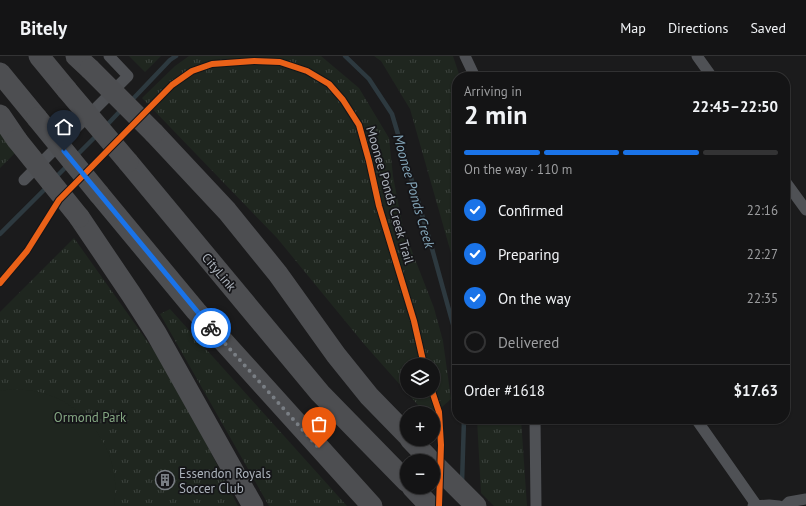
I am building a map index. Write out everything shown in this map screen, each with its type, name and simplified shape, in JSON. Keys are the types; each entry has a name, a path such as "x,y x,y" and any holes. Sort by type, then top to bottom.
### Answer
{"highway":[{"name":"CityLink","path":"39,56 320,393 400,475"},
{"path":"83,62 154,133 227,211 278,274 336,355 369,396 400,428"},
{"path":"0,73 196,311 372,506"},
{"path":"0,115 79,218 131,294 156,333 253,506"},
{"path":"417,446 424,454"},
{"path":"440,470 476,506"},
{"path":"419,494 430,506"}],"street":[{"path":"24,180 128,76 109,56"},
{"path":"465,56 473,72"},
{"path":"470,56 473,72"},
{"path":"697,56 708,72"},
{"path":"790,188 806,210"},
{"path":"535,424 536,506"},
{"path":"699,424 756,506 779,506"},
{"path":"785,506 789,502 806,499"}],"green space":[{"path":"129,56 161,56 145,72"},
{"path":"189,56 321,56 359,88 389,138 393,176 403,228 434,308 443,341 451,399 440,409 440,406 419,406 412,398 440,398 440,358 400,358 400,385 364,344 277,238 142,98 175,66"},
{"path":"374,56 453,56 458,72 452,72 452,256 410,109 381,61"},
{"path":"0,125 20,148 0,168"},
{"name":"Ormond Park","path":"74,238 172,376 238,506 0,506 0,312"},
{"path":"170,309 347,506 269,506 160,314"},
{"path":"12,389 39,392 60,400 76,410 89,422 100,436 108,452 116,488 114,506 0,506 0,391"},
{"path":"477,424 521,424 527,506 494,506 481,493"}],"waterway":[{"name":"Moonee Ponds Creek","path":"130,102 170,60 176,56"},
{"name":"Moonee Ponds Creek","path":"345,56 369,79 392,114 452,321"},
{"name":"Moonee Ponds Creek","path":"105,127 123,108"},
{"name":"Moonee Ponds Creek","path":"75,157 98,134"},
{"name":"Moonee Ponds Creek","path":"54,179 69,164"},
{"name":"Moonee Ponds Creek","path":"0,234 48,186"},
{"name":"Moonee Ponds Creek","path":"462,483 464,424"}],"cycle path":[{"name":"Moonee Ponds Creek Trail","path":"0,283 27,251 59,200 172,85 192,71 212,64 254,61 280,62 307,71 329,84 343,100 359,125 379,206 414,321 422,358"},
{"path":"434,398 439,412 441,445 439,506"}],"way so far":[{"path":"211,328 319,448"}],"place":[{"name":"Essendon Royals Soccer Club","path":"165,480"}],"route":[{"path":"64,151 211,328"}]}
